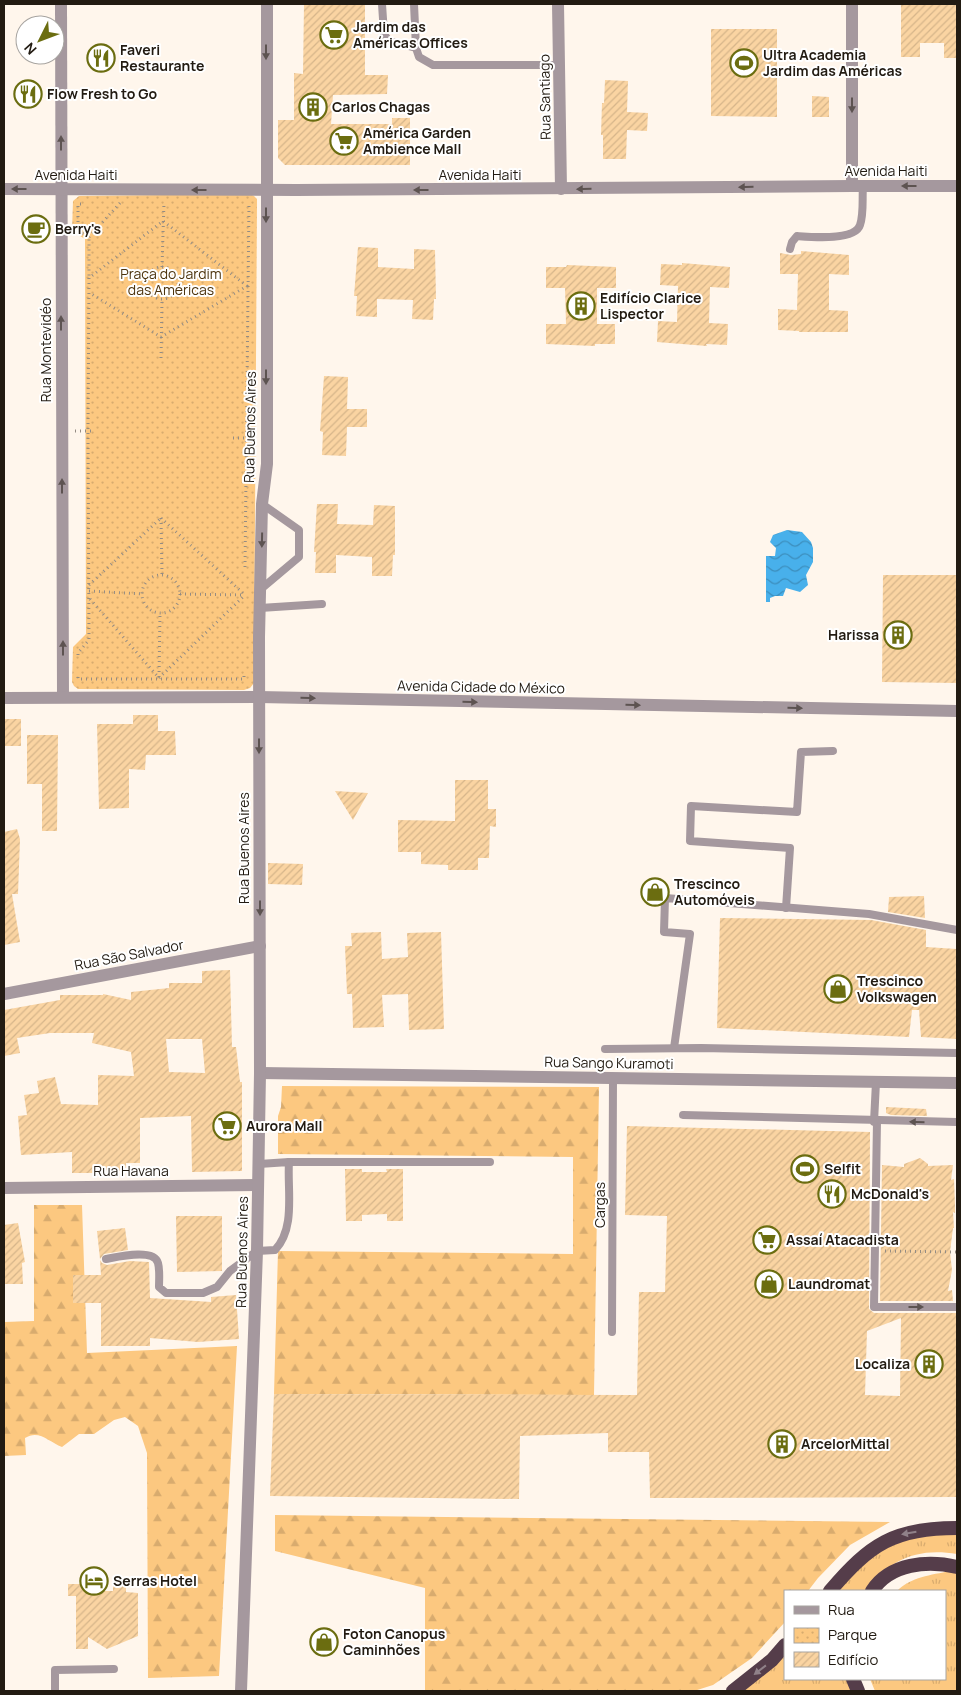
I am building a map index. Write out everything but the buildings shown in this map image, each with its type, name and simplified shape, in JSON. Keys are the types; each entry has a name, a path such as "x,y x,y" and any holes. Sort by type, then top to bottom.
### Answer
{"highway":[{"path":"831,1590 851,1567 876,1546 902,1534 929,1529 957,1528"},
{"path":"872,1590 875,1585 895,1571 912,1564 957,1566"},
{"path":"733,1691 772,1660 784,1646"}],"street":[{"name":"Rua Montevidéo","path":"61,4 63,697"},
{"name":"Rua Buenos Aires","path":"241,1691 259,1164 259,697 262,504 267,464 267,4"},
{"name":"Rua Santiago","path":"558,4 561,189"},
{"path":"852,4 858,186"},
{"name":"Avenida Haiti","path":"4,189 266,190 957,186"},
{"name":"Avenida Cidade do México","path":"4,698 259,697 957,711"},
{"name":"Rua São Salvador","path":"4,994 260,946"},
{"name":"Rua Sango Kuramoti","path":"260,1073 957,1083"},
{"name":"Rua Havana","path":"4,1188 258,1185"}],"lane":[{"path":"382,4 384,34 389,41 416,48"},
{"path":"414,4 416,48 419,57 433,65 559,64"},
{"path":"790,249 792,242 797,236 824,237 854,233 860,227 858,186"},
{"path":"261,589 299,557 299,530 262,504"},
{"path":"260,608 322,604"},
{"path":"786,908 790,848 690,841 691,806 796,812 801,752 833,751"},
{"path":"674,1048 690,934 664,932 665,898 869,914 957,930"},
{"path":"605,1049 674,1048 957,1053"},
{"name":"Cargas","path":"612,1332 613,1078"},
{"path":"876,1082 876,1251 874,1307 957,1307"},
{"path":"683,1116 868,1120 875,1122 957,1122"},
{"path":"106,1259 144,1254 154,1257 158,1262 159,1287 166,1293 203,1293 217,1287 230,1271 257,1251 275,1250 281,1244 288,1223 290,1162"},
{"path":"259,1164 290,1162 490,1162"},
{"path":"54,1691 55,1670 114,1670"}],"path":[{"path":"245,576 249,200"},
{"path":"155,202 173,202"},
{"path":"162,267 164,202"},
{"path":"112,203 129,203"},
{"path":"78,662 78,653 89,640 89,237 120,203"},
{"path":"87,204 78,204 78,231 89,237"},
{"path":"163,221 247,286"},
{"path":"89,278 163,221"},
{"path":"162,267 172,271 178,280 176,290 168,297 162,298 153,295 146,282 153,270 162,267"},
{"path":"162,337 247,286"},
{"path":"90,293 162,337"},
{"path":"161,358 162,298"},
{"path":"233,438 246,438"},
{"path":"89,585 162,518"},
{"path":"162,518 162,576"},
{"path":"162,518 245,596"},
{"path":"156,576 172,580 179,589 180,594 176,606 167,612 160,613 150,609 143,600 142,594 146,583 156,576"},
{"path":"244,605 245,586"},
{"path":"89,591 142,594"},
{"path":"180,594 245,596"},
{"path":"159,678 245,596"},
{"path":"90,599 159,678"},
{"path":"159,678 160,613"},
{"path":"78,670 78,679 244,679 244,670"},
{"path":"876,1251 957,1252"}],"green space":[{"name":"Praça do Jardim das Américas","path":"250,194 257,199 254,683 250,688 244,690 78,689 72,682 73,647 86,634 85,239 72,231 73,201 79,196"},
{"path":"282,1086 599,1087 594,1395 274,1394 278,1251 573,1254 573,1157 278,1154 278,1116 281,1107"},
{"path":"34,1205 82,1205 87,1353 237,1346 219,1676 148,1678 147,1453 138,1426 125,1417 114,1420 94,1434 79,1434 62,1447 44,1437 30,1436 25,1438 26,1455 4,1456 4,1322 34,1321"},
{"path":"275,1515 890,1522 850,1545 809,1590 784,1590 784,1623 752,1658 713,1685 694,1691 425,1691 425,1588 275,1551"},
{"path":"957,1531 957,1554 929,1552 917,1554 905,1558 884,1571 866,1590 833,1590 887,1542"},
{"path":"950,1571 957,1573 957,1691 875,1691 870,1680 946,1680 946,1590 898,1590 915,1580"},
{"path":"784,1649 784,1680 849,1680 853,1691 733,1691"}],"water":[{"path":"787,530 802,532 811,542 813,562 806,575 808,585 800,592 786,588 783,596 775,596 770,598 770,602 766,602 766,556 775,556 776,548 770,542 773,535"}],"place":[{"name":"Jardim das Américas Offices","path":"334,35"},
{"name":"Faveri Restaurante","path":"101,58"},
{"name":"Ultra Academia Jardim das Américas","path":"744,63"},
{"name":"Flow Fresh to Go","path":"28,94"},
{"name":"Carlos Chagas","path":"313,107"},
{"name":"América Garden Ambience Mall","path":"344,141"},
{"name":"Berry's","path":"36,229"},
{"name":"Edifício Clarice Lispector","path":"581,306"},
{"name":"Harissa","path":"898,635"},
{"name":"Trescinco Automóveis","path":"655,892"},
{"name":"Trescinco Volkswagen","path":"838,989"},
{"name":"Aurora Mall","path":"227,1126"},
{"name":"Selfit","path":"805,1169"},
{"name":"McDonald's","path":"832,1194"},
{"name":"Assaí Atacadista","path":"767,1240"},
{"name":"Laundromat","path":"769,1284"},
{"name":"Localiza","path":"929,1364"},
{"name":"ArcelorMittal","path":"782,1444"},
{"name":"Serras Hotel","path":"94,1581"},
{"name":"Foton Canopus Caminhões","path":"324,1642"}]}
